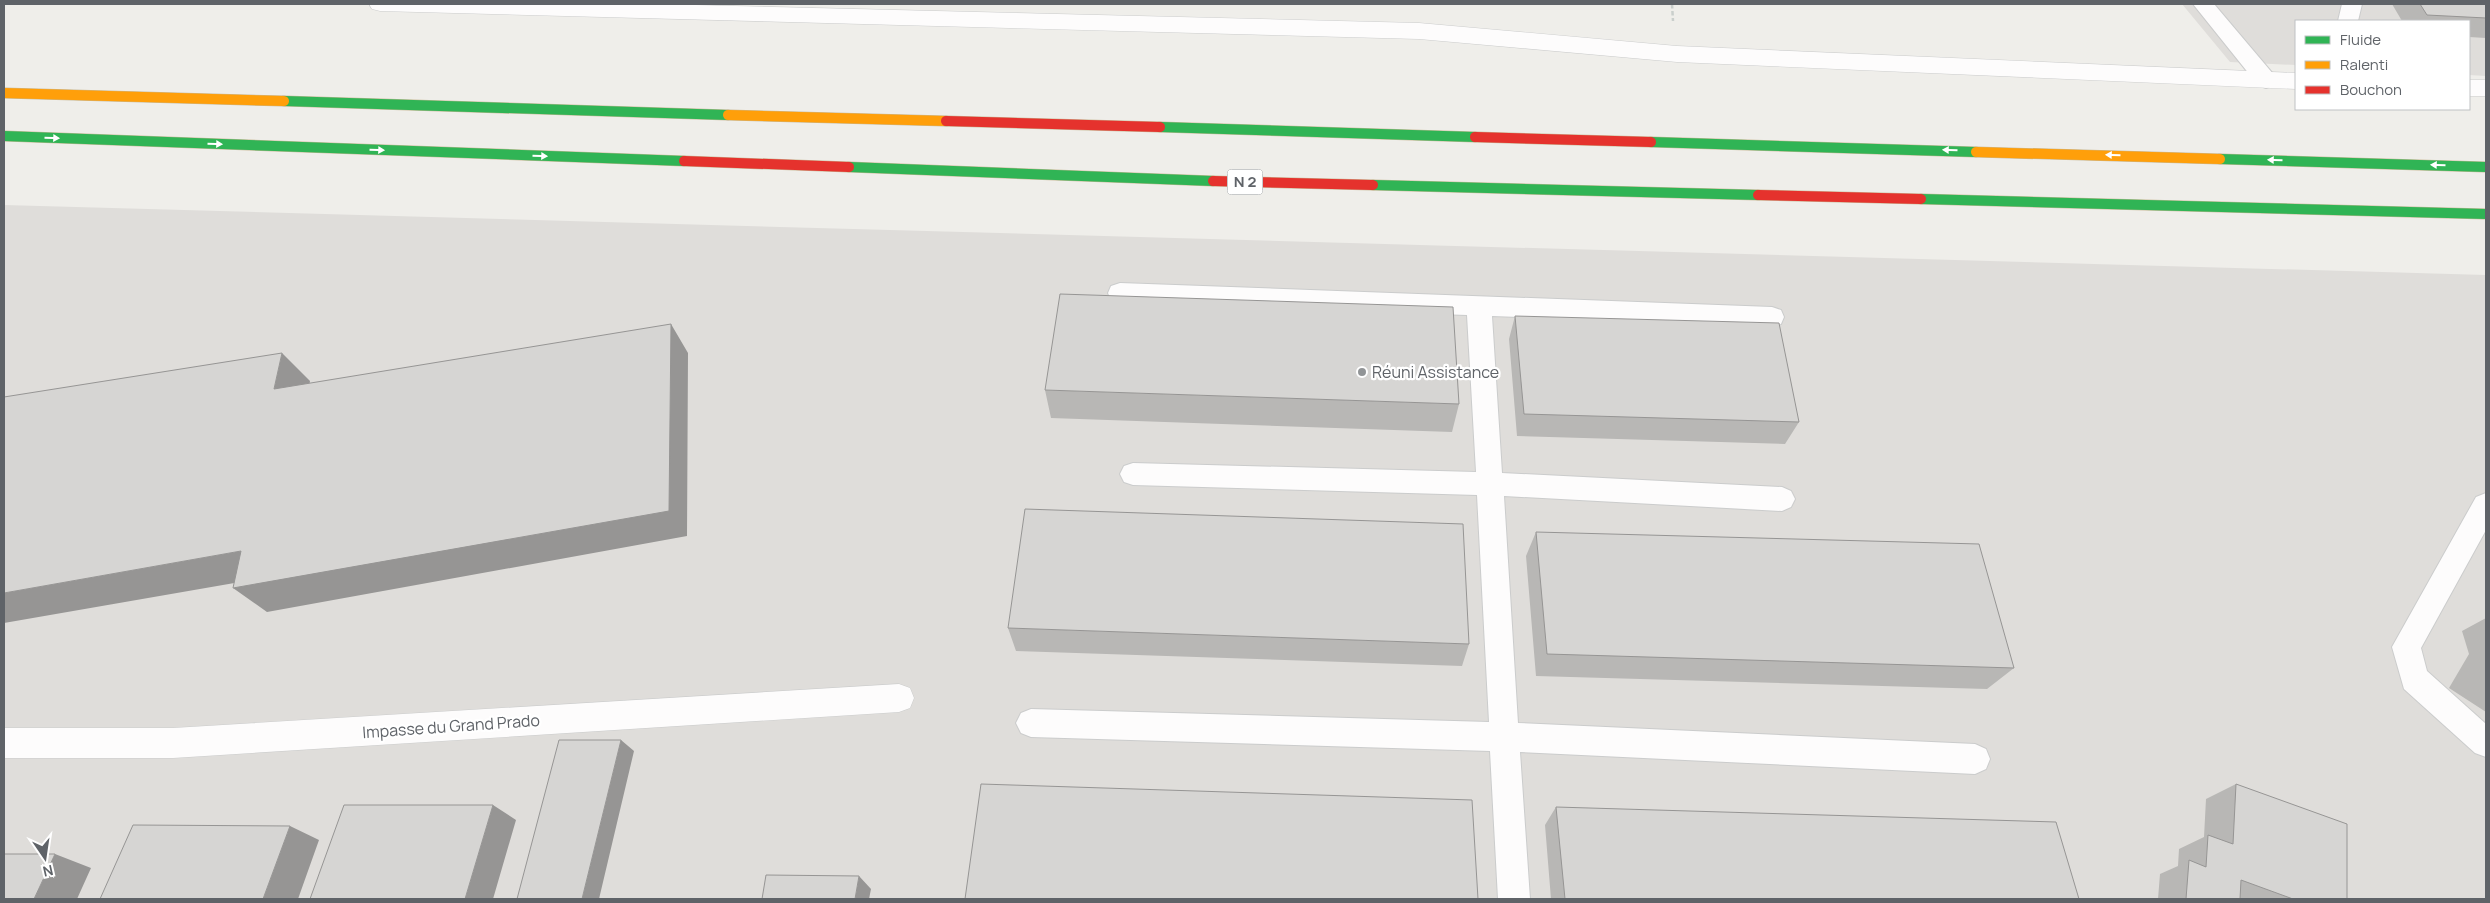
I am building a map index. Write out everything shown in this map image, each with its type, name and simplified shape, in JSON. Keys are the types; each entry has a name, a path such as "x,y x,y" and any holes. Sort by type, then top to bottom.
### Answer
{"highway":[{"path":"4,93 2486,167"},
{"name":"N 2","path":"4,136 1244,182 2486,214"}],"street":[{"path":"380,4 1419,31 1677,54 2295,81"},
{"path":"2470,88 2486,88"},
{"name":"Impasse du Grand Prado","path":"4,742 173,743 899,698"}],"lane":[{"path":"2203,4 2266,80"},
{"path":"2348,20 2352,4"},
{"path":"1120,293 1772,317"},
{"path":"1479,307 1514,899"},
{"path":"1133,474 1489,484 1782,499"},
{"path":"2486,505 2406,647 2414,679 2486,743"},
{"path":"1031,723 1504,737 1975,758"}],"shaded area":[{"path":"2182,4 2486,4 2486,76 2470,75 2470,20 2295,20 2295,65 2230,62"},
{"path":"4,205 2486,275 2486,899 4,899"}],"building":[{"path":"2420,4 2486,4 2486,18 2427,15"},
{"path":"1060,294 1453,307 1459,404 1045,390"},
{"path":"1515,316 1779,323 1799,422 1524,414"},
{"path":"671,324 669,511 233,588 241,551 4,593 4,397 282,353 274,389"},
{"path":"1025,509 1463,524 1469,644 1008,628"},
{"path":"1536,532 1979,544 2014,668 1547,654"},
{"path":"559,740 621,740 582,899 517,899"},
{"path":"981,784 1472,800 1478,899 965,899"},
{"path":"2236,784 2347,824 2347,899 2293,899 2241,880 2240,899 2186,899 2189,860 2206,867 2208,835 2233,844"},
{"path":"344,805 493,805 465,899 310,899"},
{"path":"1556,807 2056,822 2079,899 1565,899"},
{"path":"133,825 290,826 263,899 100,899"},
{"path":"4,854 55,854 34,899 4,899"},
{"path":"766,875 859,876 855,899 762,899"}],"traffic: fast":[{"path":"284,101 728,115"},
{"path":"1160,127 1475,137"},
{"path":"4,136 684,161"},
{"path":"1651,142 1976,152"},
{"path":"2220,159 2486,167"},
{"path":"849,167 1213,181"},
{"path":"1373,185 1758,195"},
{"path":"1921,199 2486,214"}],"traffic: slow":[{"path":"4,93 284,101"},
{"path":"728,115 946,121"},
{"path":"1976,152 2220,159"}],"traffic: jam":[{"path":"946,121 1160,127"},
{"path":"1475,137 1651,142"},
{"path":"684,161 849,167"},
{"path":"1213,181 1373,185"},
{"path":"1758,195 1921,199"}],"place":[{"name":"Réuni Assistance","path":"1362,372"}]}
